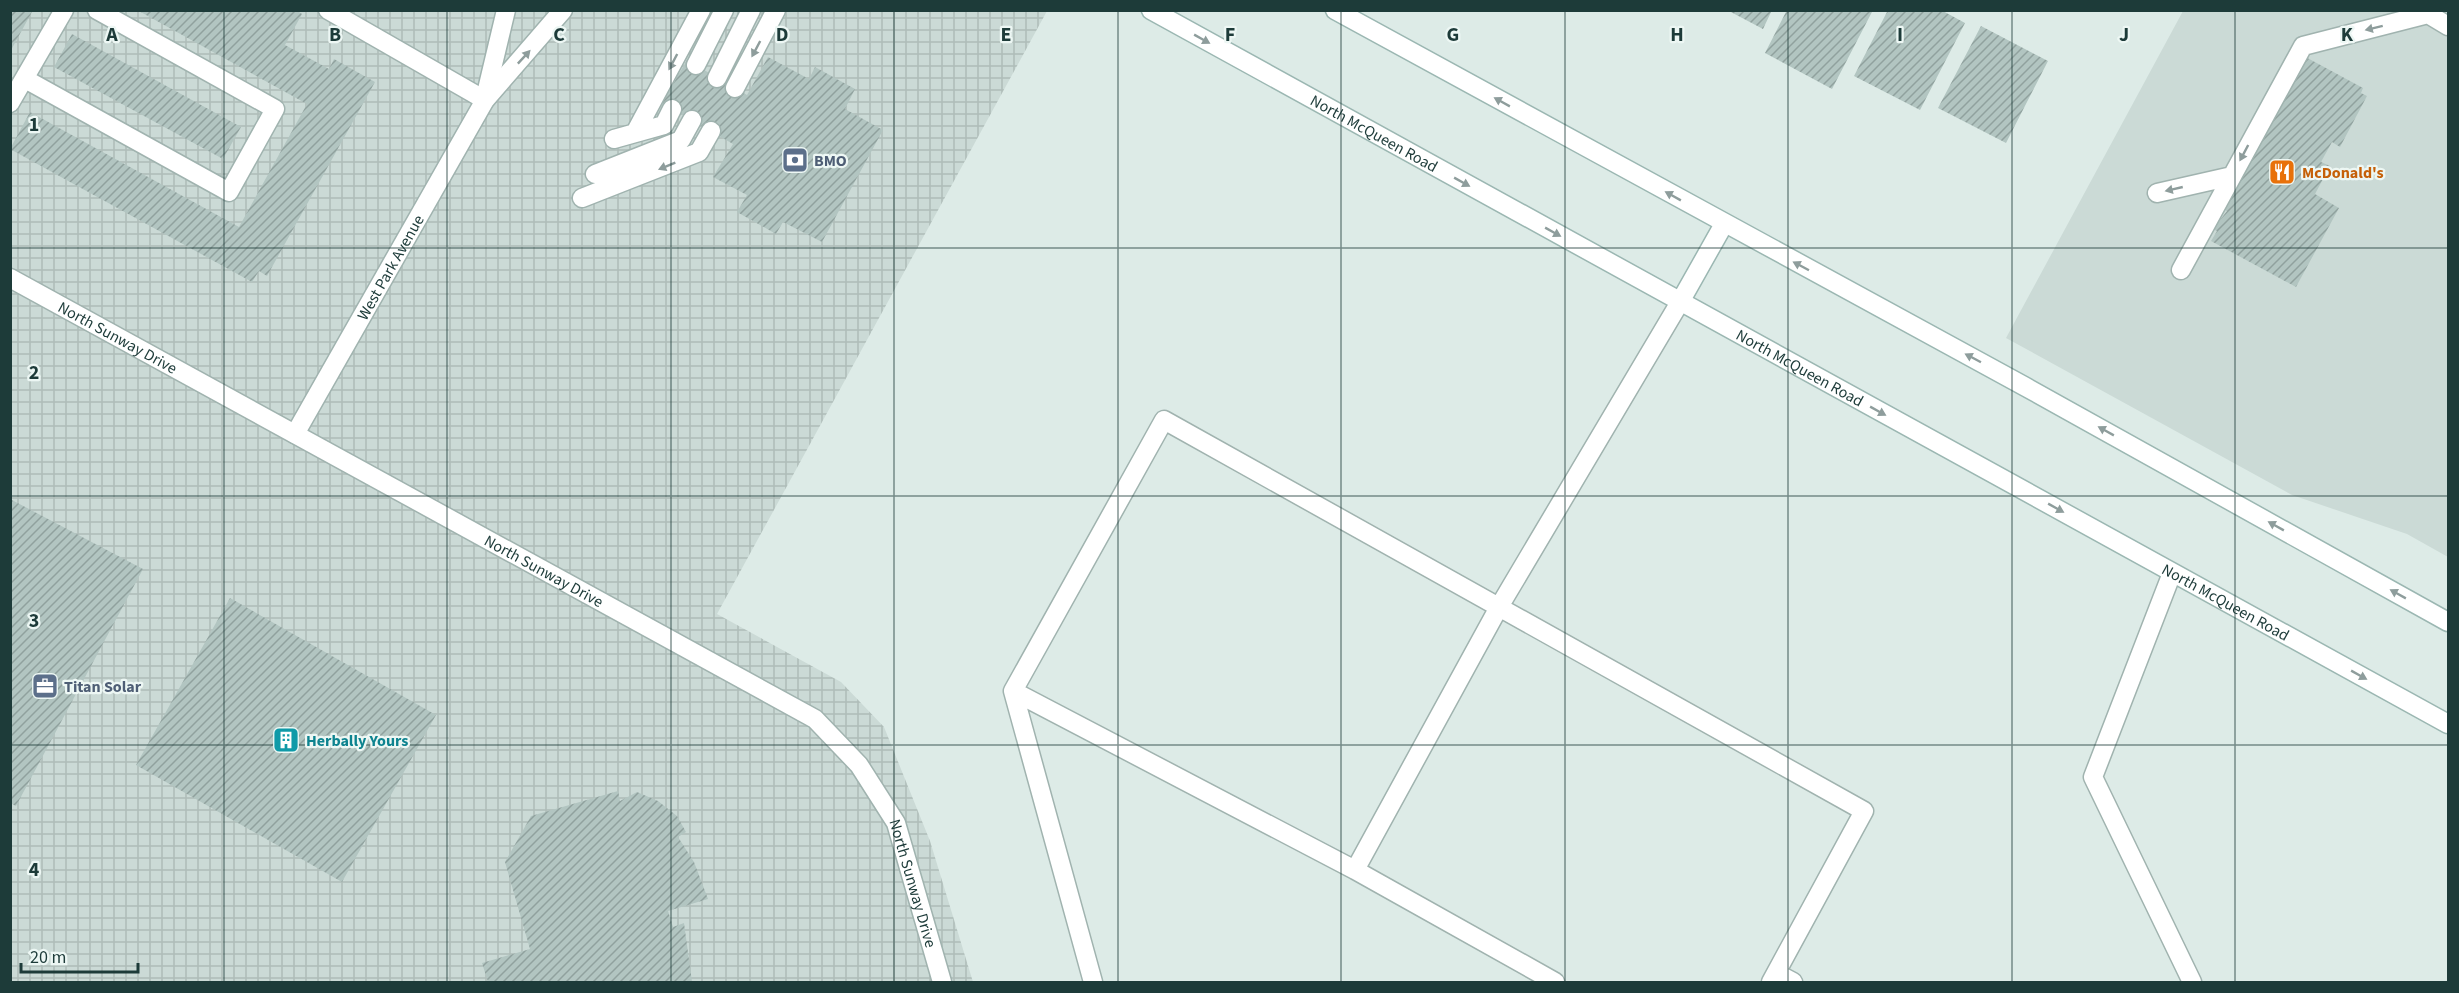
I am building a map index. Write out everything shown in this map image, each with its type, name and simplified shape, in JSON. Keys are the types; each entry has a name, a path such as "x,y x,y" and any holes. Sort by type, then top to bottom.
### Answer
{"main road":[{"path":"10,103 64,10"},
{"path":"25,79 229,192 275,109 97,10"},
{"path":"328,10 485,100"},
{"name":"West Park Avenue","path":"485,100 506,10"},
{"name":"West Park Avenue","path":"295,434 485,100 564,10"},
{"path":"635,133 701,10"},
{"path":"696,65 724,10"},
{"path":"717,78 751,10"},
{"path":"735,88 776,10"},
{"name":"North McQueen Road","path":"1151,10 2448,724"},
{"path":"1335,10 2024,386 2448,622"},
{"path":"2181,270 2302,46 2428,14 2448,26"},
{"path":"614,139 664,124 672,109"},
{"path":"595,174 681,140 692,120"},
{"path":"582,198 699,153 711,131"},
{"path":"2157,193 2232,176"},
{"path":"1355,870 1499,607 1725,224"},
{"name":"North Sunway Drive","path":"10,278 815,719 859,765 896,823 942,982"},
{"path":"1093,982 1013,691 1164,420 1864,812 1773,978 1793,982"},
{"path":"2172,573 2093,777 2192,982"},
{"path":"1013,691 1355,870 1555,982"}],"shaded area":[{"path":"10,11 1047,11 717,614 841,682 884,727 930,841 973,982 11,982"},
{"path":"2183,11 2448,11 2448,557 2407,534 2292,495 2006,338"}],"building":[{"path":"10,10 33,10 10,52"},
{"path":"137,10 296,10 302,14 285,45 329,69 334,59 375,82 267,276 259,271 252,282 10,149 30,112 239,227 307,104"},
{"path":"1727,10 1772,10 1763,29"},
{"path":"1787,10 1873,10 1832,89 1765,53"},
{"path":"1888,10 1941,10 1965,23 1920,110 1854,76"},
{"path":"1981,26 2048,61 2006,143 1938,108"},
{"path":"72,34 241,127 223,159 54,67"},
{"name":"McDonald's","path":"2300,54 2363,88 2361,93 2367,96 2340,147 2332,142 2321,162 2330,166 2315,194 2339,208 2296,287 2211,241 2217,231 2213,229 2227,211 2218,206 2256,137 2262,141 2282,104"},
{"name":"BMO","path":"768,57 809,79 815,67 855,89 845,109 883,130 822,242 783,222 776,234 737,212 747,195 713,177 733,144 662,103 687,60 747,95"},
{"name":"Titan Solar","path":"10,499 143,569 16,806 10,803"},
{"name":"Herbally Yours","path":"230,598 436,715 342,882 136,765"},
{"path":"618,791 620,801 637,792 658,801 677,816 686,832 678,837 694,862 708,899 668,911 673,927 684,923 692,982 488,982 482,963 530,949 505,862 531,816"}],"place":[{"name":"BMO","path":"795,160"},
{"name":"McDonald's","path":"2282,172"},
{"name":"Titan Solar","path":"45,686"},
{"name":"Herbally Yours","path":"286,740"}]}
